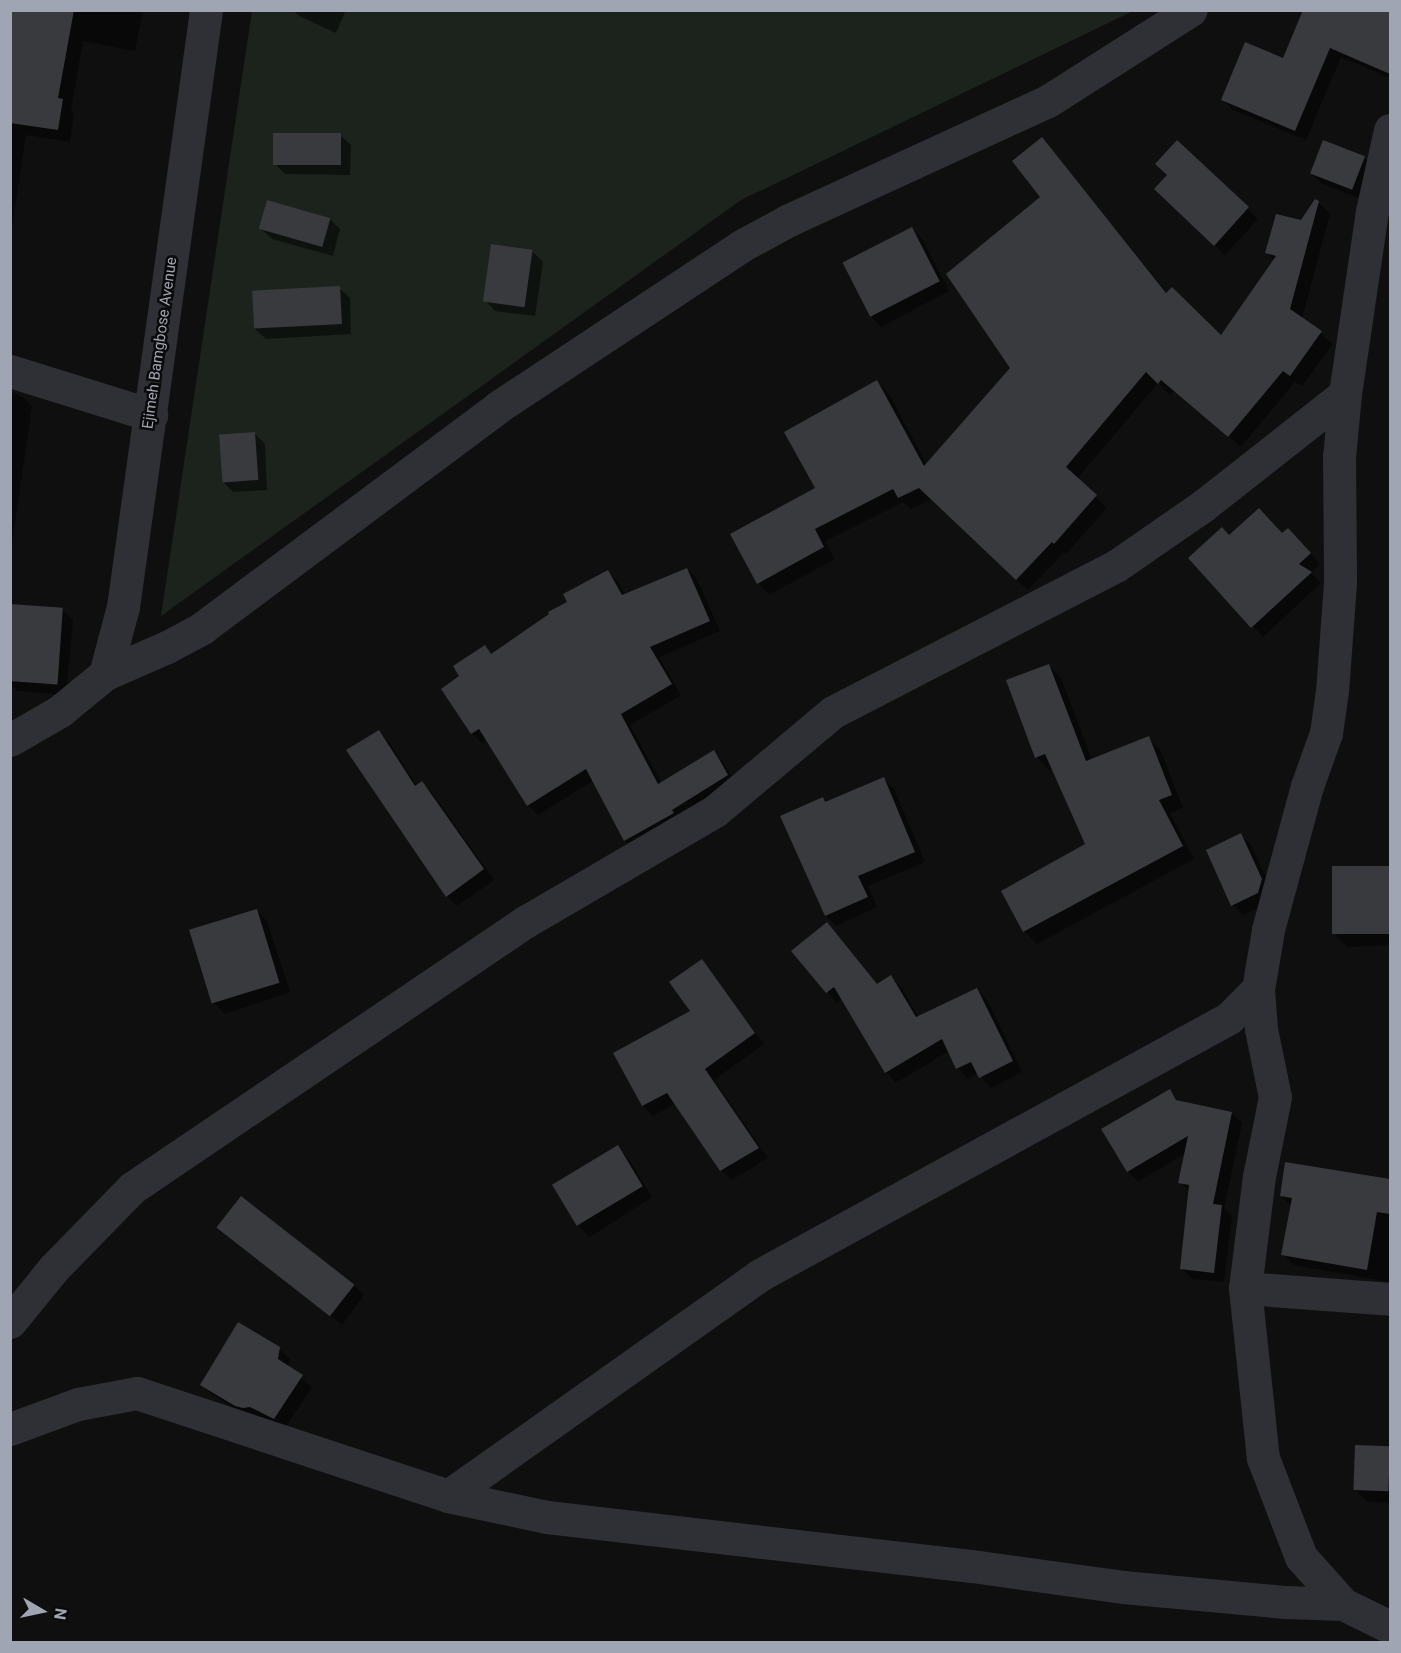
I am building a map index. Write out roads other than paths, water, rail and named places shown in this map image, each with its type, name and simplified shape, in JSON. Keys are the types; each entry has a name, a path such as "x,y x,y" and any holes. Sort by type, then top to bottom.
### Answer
{"street":[{"name":"Ejimeh Bamgbose Avenue","path":"105,674 123,607 206,10"},
{"path":"10,740 60,711 105,674 167,647 202,628 498,407 741,246 789,220 1048,101 1191,10"},
{"path":"1390,130 1372,211 1338,457 1340,583 1332,691 1326,733 1307,786 1268,930 1258,989 1262,1029 1275,1097 1259,1176 1245,1288 1263,1458 1301,1557 1343,1604 1390,1627"},
{"path":"10,371 150,415"},
{"path":"10,1322 53,1269 132,1188 525,922 715,811 834,712 1116,566 1204,505 1345,394"},
{"path":"448,1496 760,1275 1229,1018 1258,989"},
{"path":"1245,1288 1390,1299"},
{"path":"10,1429 78,1404 137,1394 448,1496 547,1517 972,1566 1123,1587 1286,1602 1343,1604"}]}
